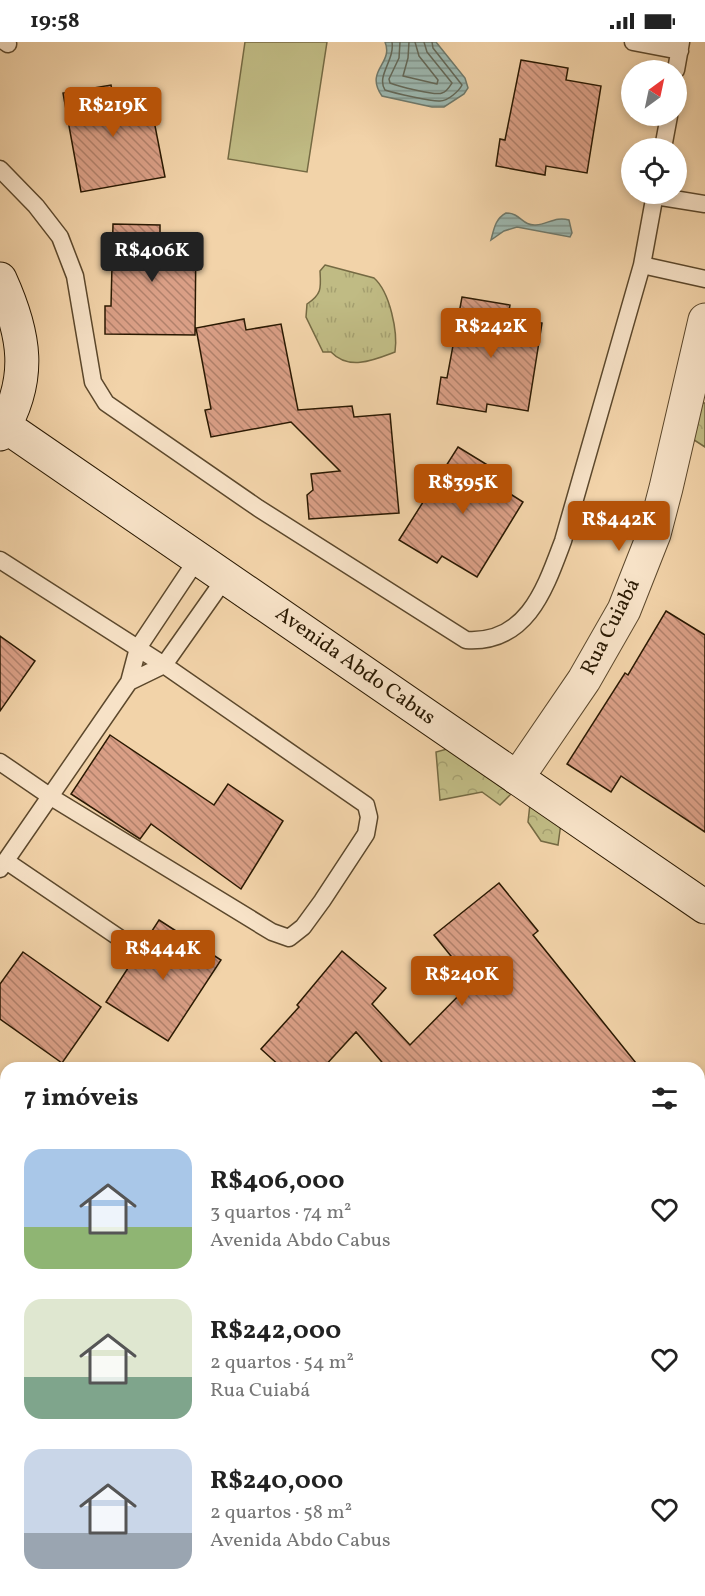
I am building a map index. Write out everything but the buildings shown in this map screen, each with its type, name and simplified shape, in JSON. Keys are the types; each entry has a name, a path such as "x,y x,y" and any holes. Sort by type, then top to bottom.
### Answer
{"main road":[{"name":"Avenida Abdo Cabus","path":"0,279 15,311 22,349 20,387 11,415 2,430 226,577 705,908"},
{"name":"Rua Cuiabá","path":"517,778 584,680 624,610 654,534 705,320"}],"lane":[{"path":"633,42 681,46"},
{"path":"0,169 36,206 60,237 75,276 93,382 106,403 258,508 466,640 480,641 499,637 514,629 531,610 563,541 642,265 653,204"},
{"path":"687,201 705,204"},
{"path":"642,265 705,279"},
{"path":"124,941 3,865 129,682 138,648 198,558"},
{"path":"0,560 164,665 366,805 369,817 366,834 322,901 303,927 289,938 272,932 51,797 0,762"},
{"path":"129,682 164,665 226,577"}],"green space":[{"path":"245,42 327,42 307,172 228,159"},
{"path":"325,265 374,278 380,284 392,313 395,352 370,361 354,362 338,358 331,352 323,352 306,317 307,304 318,294 320,271"},
{"path":"686,403 705,403 705,447 671,425"},
{"path":"476,741 515,790 500,805 482,792 440,800 436,752"},
{"path":"530,804 561,823 558,845 541,841 528,822"}],"water":[{"path":"385,42 436,42 465,78 468,88 464,94 444,107 432,107 382,96 376,80 386,56"},
{"path":"506,213 515,215 531,225 560,219 569,220 572,233 570,237 517,227 504,231 491,240 497,221"}]}
